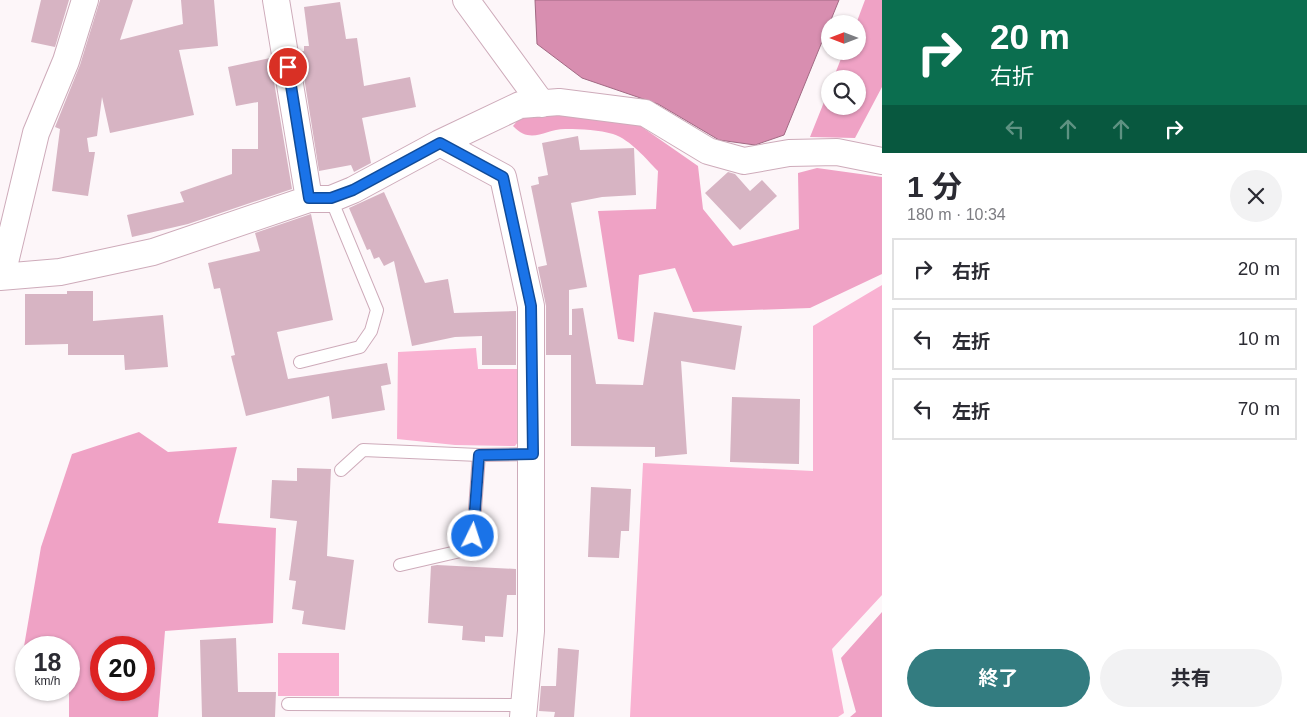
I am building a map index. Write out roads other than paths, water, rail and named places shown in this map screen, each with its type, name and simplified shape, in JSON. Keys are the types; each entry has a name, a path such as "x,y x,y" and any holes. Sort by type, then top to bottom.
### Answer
{"street":[{"path":"85,0 66,61 36,133 1,276 60,272 153,252 320,198 353,190 440,143 520,105 559,102 645,113 708,151 744,161 789,153 837,152 882,161"},
{"path":"276,0 320,198"},
{"path":"466,0 542,104"},
{"path":"440,143 503,177 531,306 533,454 531,631 523,711"}],"lane":[{"path":"300,362 360,347 372,331 377,310 320,198"},
{"path":"341,470 363,450 479,455 533,454"},
{"path":"400,565 465,550 473,536 479,455"},
{"path":"288,704 523,711"}]}
